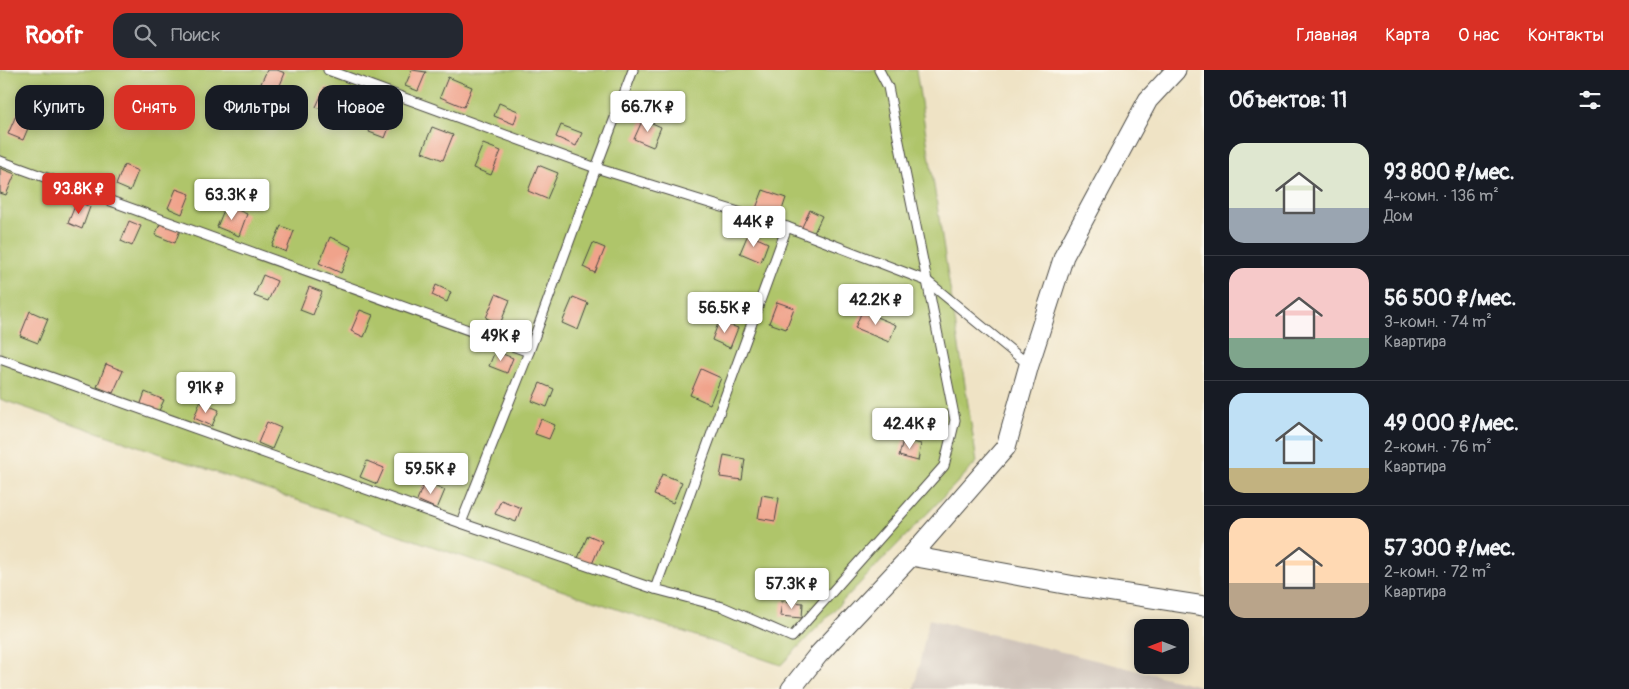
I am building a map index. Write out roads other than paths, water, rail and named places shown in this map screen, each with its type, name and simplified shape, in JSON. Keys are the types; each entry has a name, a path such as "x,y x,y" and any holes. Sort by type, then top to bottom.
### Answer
{"street":[{"path":"792,689 818,655 910,556 1006,447 1029,365 1064,256 1148,100 1176,70"},
{"path":"910,556 1074,586 1204,606"}],"lane":[{"path":"328,70 596,168 787,227 928,281 1029,365"},
{"path":"461,523 529,352 633,70"},
{"path":"0,359 461,523 655,589 723,607 792,637 944,466 955,420 888,87 879,70"},
{"path":"0,161 529,352"},
{"path":"655,589 787,227"}]}
